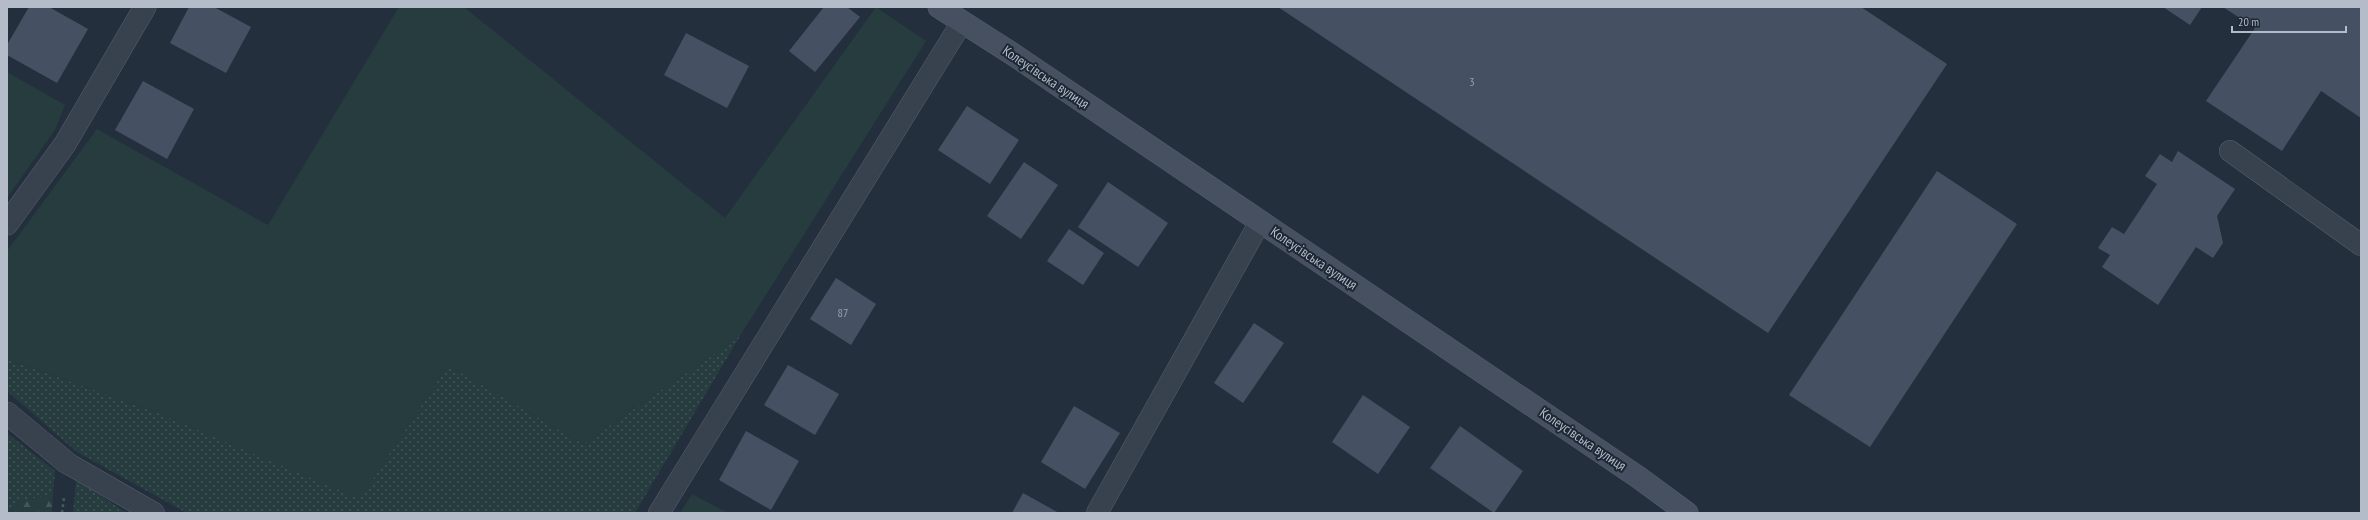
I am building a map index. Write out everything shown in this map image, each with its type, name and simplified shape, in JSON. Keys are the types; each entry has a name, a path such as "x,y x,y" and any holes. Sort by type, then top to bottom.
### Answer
{"street":[{"path":"7,224 65,144 145,7"},
{"name":"Колеусівська вулиця","path":"939,7 1638,477 1687,513"},
{"path":"7,413 67,463"}],"lane":[{"path":"659,513 962,22"},
{"path":"2230,151 2361,245"},
{"path":"1096,513 1260,222"},
{"path":"67,463 154,513"}],"green space":[{"path":"399,7 464,7 725,218 876,7 926,41 740,336 583,444 448,365 360,499 156,412 7,359 7,251 97,129 268,225"},
{"path":"7,72 65,105 55,130 7,198"},
{"path":"740,336 635,513 187,513 77,452 7,391 7,359 156,412 360,498 448,365 583,444"},
{"path":"7,433 55,471 53,494 22,501 8,513"},
{"path":"76,480 127,513 73,513"},
{"path":"53,494 52,513 8,513 22,501"},
{"path":"692,494 728,513 680,513"}],"building":[{"path":"29,7 49,7 88,29 57,83 7,55 7,45"},
{"path":"189,7 214,7 251,27 226,73 170,43"},
{"path":"824,7 847,7 860,17 815,72 789,51"},
{"path":"1278,7 1861,7 1947,64 1768,333"},
{"path":"2163,7 2202,7 2190,25"},
{"path":"2223,7 2361,7 2361,118 2321,91 2282,151 2206,101 2255,28"},
{"path":"686,33 749,66 727,108 664,75"},
{"path":"143,81 194,109 167,159 115,130"},
{"path":"967,106 1019,140 990,184 938,150"},
{"path":"2178,151 2235,189 2217,216 2223,243 2213,258 2196,247 2158,305 2102,267 2110,255 2098,248 2112,227 2124,234 2157,184 2145,176 2160,154 2172,162"},
{"path":"1024,162 1058,185 1021,239 987,216"},
{"path":"1937,171 2017,224 1870,447 1789,395"},
{"path":"1108,182 1168,223 1138,267 1078,227"},
{"path":"1069,229 1104,253 1083,285 1047,261"},
{"path":"836,278 876,304 851,345 810,319"},
{"path":"1254,323 1284,343 1243,403 1214,383"},
{"path":"788,365 839,394 815,435 764,405"},
{"path":"1363,395 1410,427 1378,474 1332,442"},
{"path":"1074,406 1120,433 1085,489 1041,462"},
{"path":"1460,426 1523,471 1494,513 1430,468"},
{"path":"746,431 799,461 771,510 719,480"},
{"path":"1023,493 1059,513 1012,513"}]}
